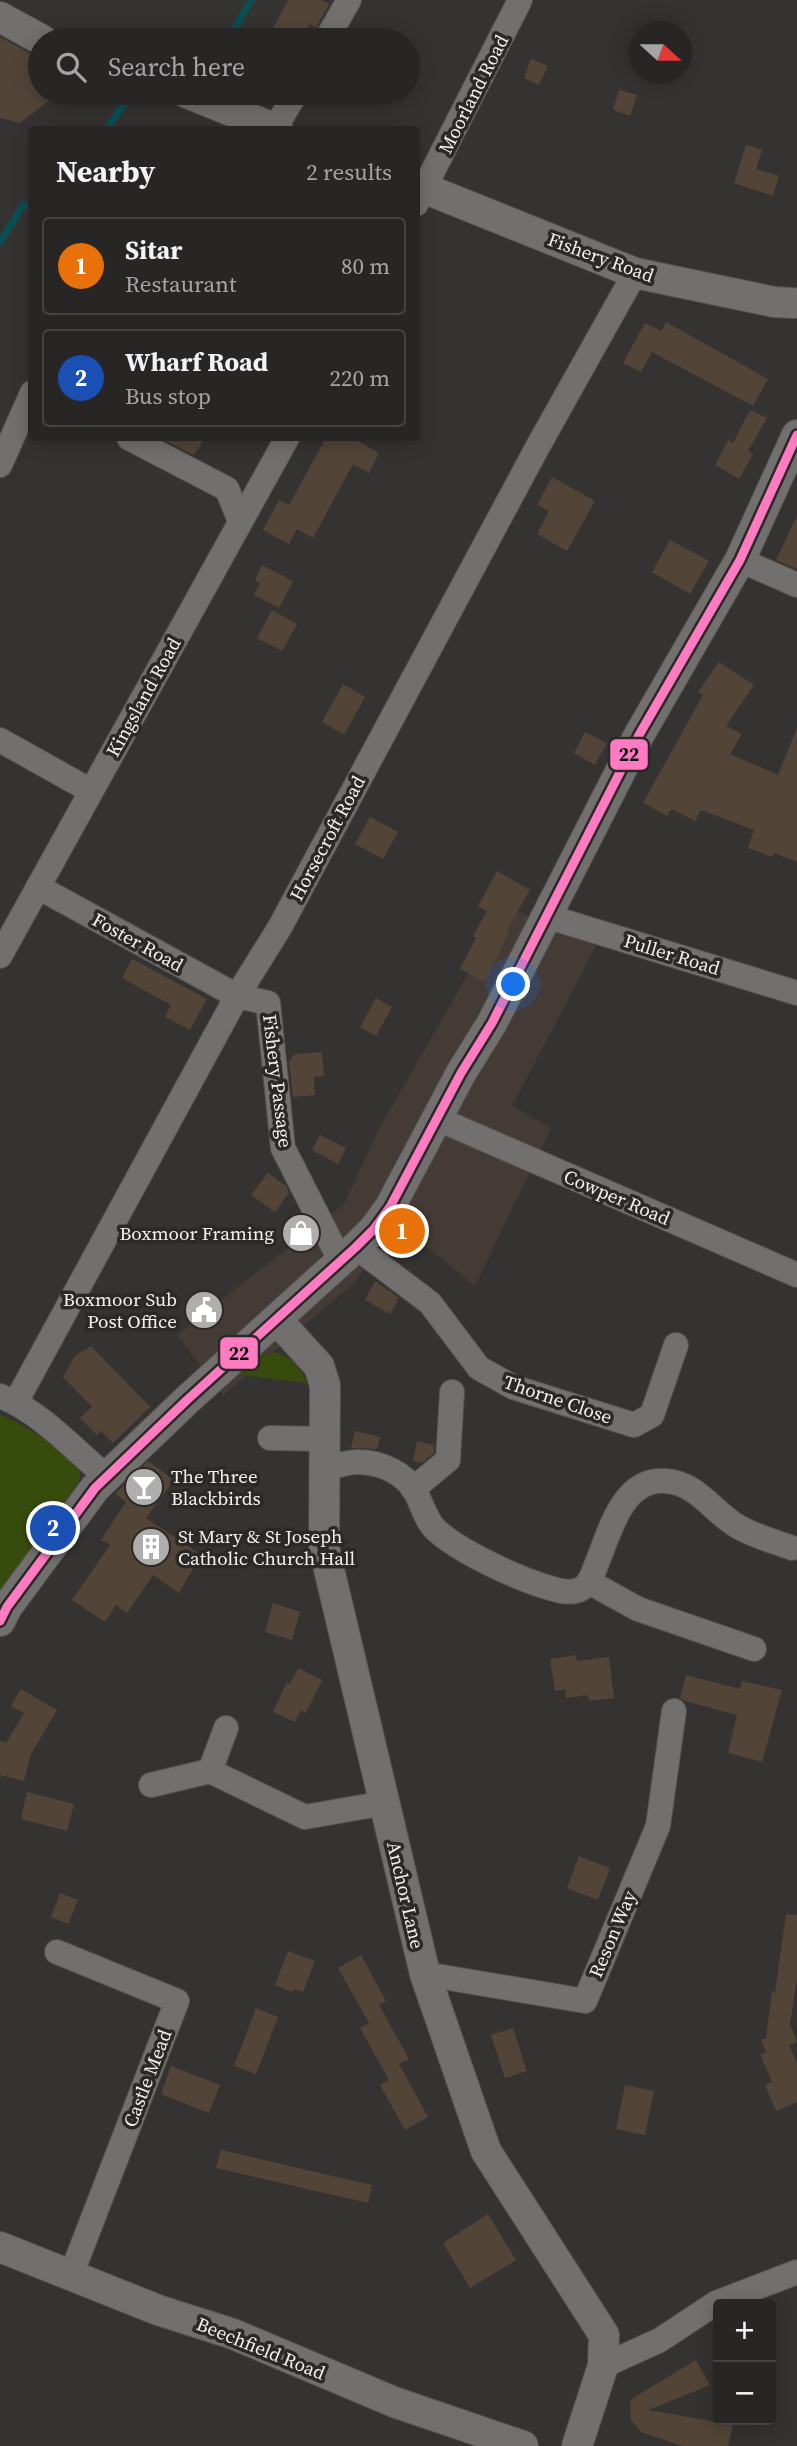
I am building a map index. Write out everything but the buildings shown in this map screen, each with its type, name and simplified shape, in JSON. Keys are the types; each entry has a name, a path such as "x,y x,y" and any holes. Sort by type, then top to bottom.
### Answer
{"street":[{"path":"333,28 349,0"},
{"name":"Moorland Road","path":"420,191 520,0"},
{"path":"3,19 28,32"},
{"path":"217,105 270,126"},
{"path":"279,126 290,105"},
{"name":"Fishery Road","path":"420,193 635,273 774,302 796,302"},
{"name":"Horsecroft Road","path":"8,1399 237,996 280,927 537,448 635,273"},
{"path":"0,465 28,402"},
{"path":"0,1621 7,1607 60,1534 107,1477 187,1400 348,1254 374,1229 390,1207 461,1073 492,1023 639,734 740,560 797,435"},
{"path":"135,441 227,489 240,521"},
{"name":"Kingsland Road","path":"0,956 285,441"},
{"path":"740,560 797,585"},
{"path":"0,740 91,791"},
{"name":"Foster Road","path":"38,887 237,996"},
{"name":"Puller Road","path":"546,916 797,993"},
{"name":"Fishery Passage","path":"237,996 268,1003 283,1148 348,1254"},
{"name":"Cowper Road","path":"438,1119 797,1275"},
{"name":"Thorne Close","path":"348,1254 430,1303 479,1368 513,1387 634,1425 652,1415 676,1345"},
{"name":"Anchor Lane","path":"277,1320 319,1366 326,1385 324,1548 425,1974 485,2151 604,2335 603,2366 577,2446"},
{"path":"413,1489 448,1460 452,1392"},
{"path":"8,1399 34,1414 107,1477"},
{"path":"270,1438 393,1469 413,1489 434,1529 468,1553 547,1588 566,1592 580,1590 589,1582 612,1524 629,1495 652,1480 685,1486 702,1496 738,1527 792,1548"},
{"path":"589,1582 638,1609 754,1649"},
{"name":"Reson Way","path":"425,1974 585,2001 658,1826 674,1711"},
{"path":"210,1770 226,1728"},
{"path":"151,1785 210,1770 305,1816 385,1804"},
{"name":"Castle Mead","path":"57,1952 177,2001 71,2275"},
{"name":"Beechfield Road","path":"0,2247 158,2309 233,2334 394,2402 523,2446"},
{"path":"603,2366 660,2340 716,2303 797,2272"}],"shaded area":[{"path":"507,906 596,946 512,1106 551,1128 475,1286 392,1218 357,1280 223,1395 177,1335 344,1204 379,1129"}],"green space":[{"path":"273,1352 294,1363 307,1383 240,1375 261,1357"},
{"path":"0,1415 23,1425 53,1446 80,1471 80,1480 0,1601"}],"waterway":[{"path":"235,28 251,0"},
{"path":"109,126 124,105"},
{"path":"0,242 23,206 28,204"}],"transit line":[{"name":"22","path":"0,1621 7,1607 95,1488 187,1400 356,1247 390,1207 461,1073 492,1023 639,735 740,560 797,435"}],"place":[{"name":"Sitar","path":"402,1231"},
{"name":"Boxmoor Framing","path":"301,1233"},
{"name":"Boxmoor Sub Post Office","path":"204,1310"},
{"name":"The Three Blackbirds","path":"144,1487"},
{"name":"Wharf Road","path":"53,1528"},
{"name":"St Mary & St Joseph Catholic Church Hall","path":"151,1547"}]}
